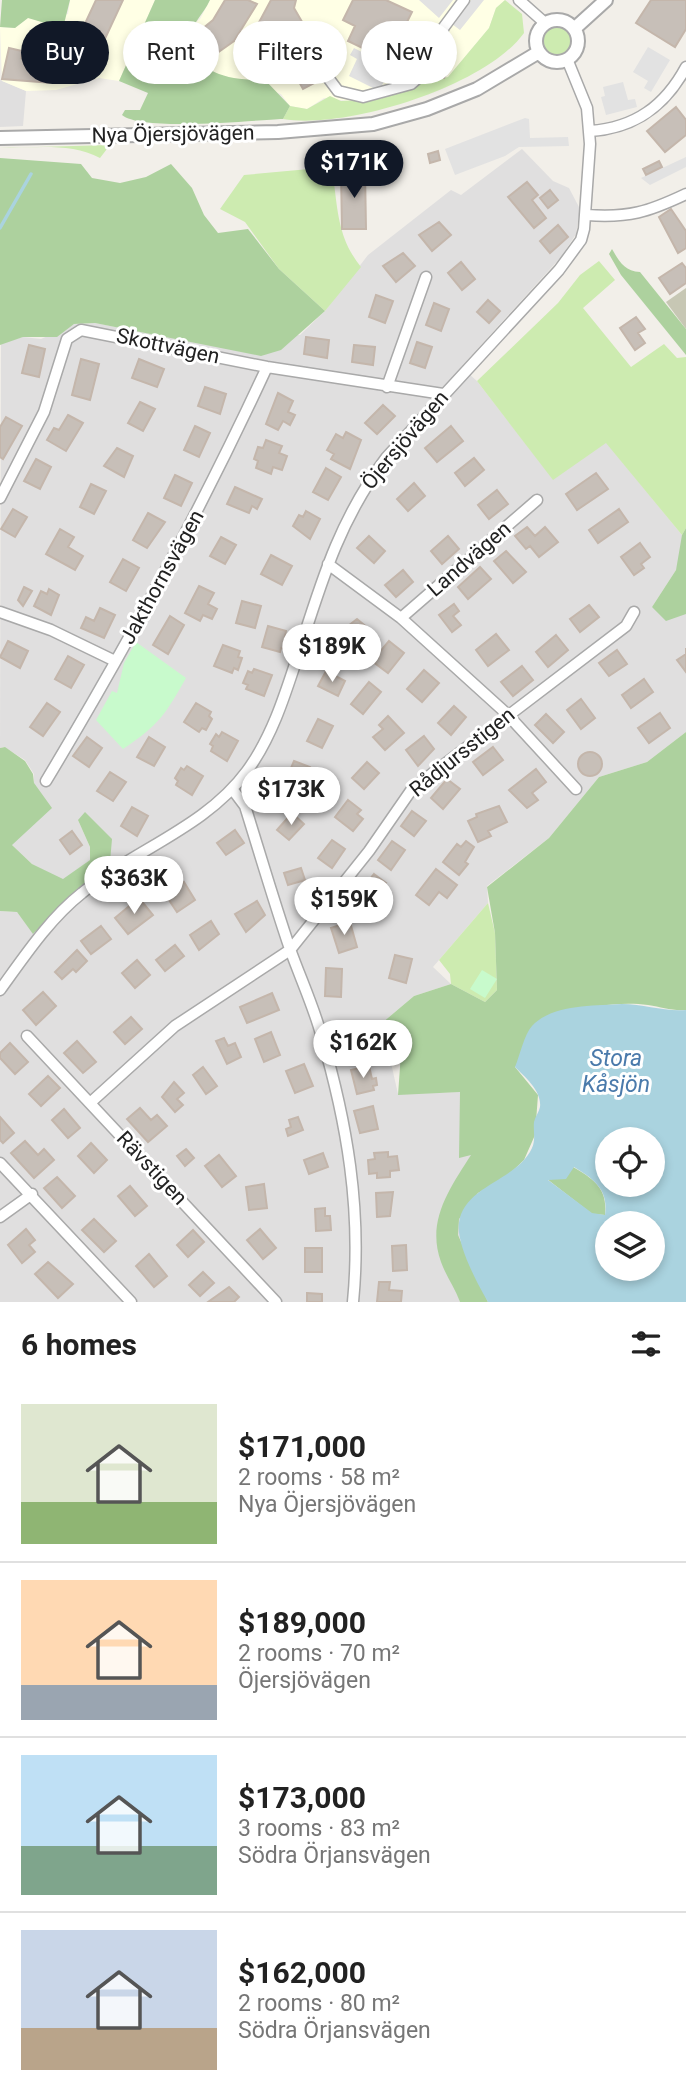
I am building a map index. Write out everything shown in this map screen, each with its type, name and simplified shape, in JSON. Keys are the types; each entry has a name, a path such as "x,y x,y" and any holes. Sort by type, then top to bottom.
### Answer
{"street":[{"path":"333,84 338,91 363,97 411,83 419,77 444,27 464,0"},
{"path":"519,0 545,23"},
{"path":"574,30 606,0"},
{"path":"562,20 574,30 577,47 567,59 550,61 539,52 536,37 545,23 562,20"},
{"name":"Nya Öjersjövägen","path":"0,138 278,132 373,124 427,109 477,89 539,52"},
{"name":"Öjersjövägen","path":"0,990 26,954 80,894 205,815 233,790 260,752 272,727 341,529 366,485 443,394 559,270 581,240 587,215 590,131 587,108 567,59"},
{"path":"590,131 627,124 654,110 672,91 686,68"},
{"path":"587,215 625,217 646,213 686,194"},
{"path":"387,387 426,277"},
{"name":"Skottvägen","path":"0,498 44,412 67,338 74,332 87,330 267,367 443,394"},
{"name":"Jakthornsvägen","path":"46,781 116,661 215,480 267,367"},
{"name":"Landvägen","path":"401,618 537,500"},
{"path":"328,564 401,618 507,714 576,789"},
{"path":"0,612 51,631 116,661"},
{"name":"Rådjursstigen","path":"90,1103 174,1026 290,950 369,851 405,796 507,714 626,626 634,612"},
{"path":"233,790 245,806 290,950 321,1032 347,1141 357,1230 354,1302"},
{"name":"Rävstigen","path":"27,1036 276,1302"},
{"path":"0,1163 131,1302"},
{"path":"0,1217 32,1194"}],"shaded area":[{"path":"70,0 155,0 146,21 123,21 123,72 119,81 109,80 109,21 40,21 68,14"},
{"path":"210,0 505,0 496,8 489,28 457,66 457,21 361,21 361,84 419,84 380,99 359,102 324,98 307,109 290,106 281,94 253,84 347,84 347,21 233,21 233,79 219,76 219,21 198,21"},
{"path":"419,0 453,0 439,18"},
{"path":"471,0 484,0 460,30 457,28 457,21 454,21"},
{"path":"21,23 21,84 78,84 56,90 26,91 2,81 0,27 15,28"},
{"path":"648,47 670,60 651,92 644,88 648,81 633,72"},
{"path":"354,48 361,52 361,82 349,76 357,59 350,55"},
{"path":"0,80 26,91 23,126 0,127"},
{"path":"623,82 628,100 635,99 637,107 606,115 601,97 605,96 603,87"},
{"path":"365,84 383,84 379,91"},
{"path":"525,118 529,119 530,138 568,137 569,146 519,147 505,156 455,175 445,149"},
{"path":"522,149 553,181 569,188 580,209 576,234 561,257 461,367 477,381 553,479 606,442 682,535 683,551 676,570 652,607 686,610 686,732 647,762 599,777 549,838 487,886 488,903 433,967 451,984 414,996 382,1023 398,1094 460,1092 472,1154 453,1282 460,1302 0,1302 0,911 17,912 34,934 68,897 110,863 78,820 90,847 90,860 63,880 32,864 12,845 34,783 34,774 25,760 4,747 0,748 1,343 23,337 41,339 74,324 95,323 162,336 300,335 325,311 368,255 451,190 461,195"},
{"path":"686,157 686,167 650,185 641,178"},
{"path":"686,288 686,329 666,302"}],"green space":[{"path":"2,0 70,0 65,21 38,21 28,18 15,28 0,27"},
{"path":"155,0 210,0 197,21 146,21"},
{"path":"505,0 522,14 524,33 505,52 457,81 457,66 489,28 496,8"},
{"path":"557,27 567,31 571,41 567,51 557,55 547,51 543,41 547,31"},
{"path":"219,74 233,78 233,84 269,84 290,106 283,119 224,123 152,123 122,115 125,110 140,110 148,93 126,84 219,84"},
{"path":"419,84 452,84 377,111 310,121 283,119 290,106 307,109 330,96 341,101 380,99"},
{"path":"110,145 100,158 77,150 39,147"},
{"path":"0,158 81,164 92,178 120,183 146,177 171,164 192,188 204,215 218,233 248,229 279,269 325,311 281,350 261,356 95,323 74,324 57,337 23,337 0,345"},
{"path":"309,169 315,173 318,183 334,183 344,238 361,267 325,311 279,269 245,222 220,209 244,175"},
{"path":"612,249 626,267 640,272 686,329 686,355 621,275 609,254"},
{"path":"599,261 615,280 583,308 631,367 664,344 677,358 686,357 686,528 682,535 606,443 553,480 477,381 558,303 580,275"},
{"path":"686,528 686,614 666,621 652,607 676,570 682,535"},
{"path":"136,642 186,678 160,718 123,749 96,720 112,691 117,693 124,663"},
{"path":"686,732 686,1010 627,1004 564,1011 515,1067 538,1095 535,1135 524,1160 505,1178 478,1193 459,1219 458,1235 488,1302 460,1302 441,1262 436,1233 442,1205 471,1155 459,1158 460,1092 398,1095 401,1053 382,1023 414,996 451,984 485,1002 497,990 495,933 487,887 549,838 599,777 647,762"},
{"path":"5,747 25,761 33,774 34,783 52,808 12,845 32,864 63,879 90,860 90,847 78,820 85,812 112,839 110,862 68,897 33,934 17,912 0,911 0,748"},
{"path":"488,903 495,933 497,990 485,1002 451,984 450,974 439,960"},
{"path":"482,970 497,979 485,998 470,989"},
{"path":"573,1167 587,1176 595,1183 595,1197 604,1197 605,1211 595,1211 595,1214 592,1214 547,1179 565,1179"}],"water":[{"name":"Stora Kåsjön","path":"630,1004 686,1010 686,1302 488,1302 464,1252 459,1232 463,1210 480,1191 525,1159 533,1145 534,1122 540,1101 532,1085 515,1067 524,1040 532,1026 541,1019 574,1007","holes":["595,1127 665,1127 665,1197 604,1197 605,1211 665,1211 665,1281 595,1281 595,1213 548,1180 566,1179 574,1167 595,1182"]}],"building":[{"path":"96,0 123,0 109,30 109,21 86,21"},
{"path":"225,0 248,0 257,4 246,21 233,21 233,42 219,52 219,21 213,20"},
{"path":"271,0 296,0 294,8 302,21 260,21"},
{"path":"353,0 386,0 412,12 408,21 361,21 361,47 348,41 355,26 343,20"},
{"path":"651,0 686,0 686,29 675,47 636,23"},
{"path":"9,48 21,51 21,80 2,79"},
{"path":"300,84 312,84 303,89"},
{"path":"676,107 686,120 686,135 665,152 647,131"},
{"path":"438,151 440,160 430,163 428,154"},
{"path":"659,161 662,167 646,175 643,169"},
{"path":"365,171 366,229 342,229 341,172"},
{"path":"527,182 538,195 532,200 546,218 534,228 508,197"},
{"path":"550,190 558,200 548,208 540,198"},
{"path":"671,209 686,231 686,248 678,253 659,217"},
{"path":"439,222 451,235 432,251 419,235"},
{"path":"558,225 568,237 550,253 540,241"},
{"path":"403,253 415,266 396,282 383,266"},
{"path":"461,262 475,279 462,290 448,273"},
{"path":"682,263 686,268 686,283 670,294 659,278"},
{"path":"376,295 393,301 385,323 369,317"},
{"path":"488,300 500,311 489,323 477,312"},
{"path":"434,303 449,309 441,331 426,325"},
{"path":"636,317 645,329 638,333 645,343 635,350 620,328"},
{"path":"306,337 329,340 327,358 304,354"},
{"path":"417,342 432,347 425,368 410,363"},
{"path":"29,345 45,349 39,377 22,373"},
{"path":"354,345 375,347 373,365 352,362"},
{"path":"81,359 99,364 90,400 72,395"},
{"path":"139,359 164,369 157,387 132,378"},
{"path":"205,387 226,394 220,414 198,406"},
{"path":"278,393 293,401 288,412 295,415 290,425 283,421 278,430 266,424"},
{"path":"140,402 155,409 143,431 128,423"},
{"path":"383,405 395,416 377,434 365,423"},
{"path":"68,415 83,423 66,451 47,440 54,428 59,430"},
{"path":"6,417 22,426 3,459 0,457 0,427"},
{"path":"195,426 210,433 199,457 184,450"},
{"path":"451,426 463,441 437,462 425,448"},
{"path":"346,432 361,440 350,469 331,459 334,454 327,450 336,434 343,438"},
{"path":"266,440 282,446 279,453 287,456 282,470 273,467 271,474 256,468 258,461 254,459 258,447 263,448"},
{"path":"117,448 133,456 124,477 104,466"},
{"path":"474,458 484,470 465,486 455,473"},
{"path":"36,459 51,467 40,489 24,481"},
{"path":"326,468 341,477 328,500 313,492"},
{"path":"596,473 608,489 577,510 566,494"},
{"path":"175,475 192,483 181,506 164,498"},
{"path":"414,483 425,496 408,511 397,499"},
{"path":"91,484 106,491 94,514 80,507"},
{"path":"235,487 262,499 257,509 252,506 249,513 227,504"},
{"path":"497,490 508,504 489,519 478,505"},
{"path":"13,509 27,517 15,537 1,529"},
{"path":"619,509 628,522 598,543 589,530"},
{"path":"306,511 320,519 310,539 293,526 299,515 303,517"},
{"path":"148,513 165,522 147,548 133,540"},
{"path":"527,527 535,536 545,527 558,542 539,557 530,546 526,549 515,536"},
{"path":"60,529 74,537 68,547 83,556 75,570 46,554"},
{"path":"369,536 385,551 374,563 357,548"},
{"path":"448,536 459,549 442,564 431,551"},
{"path":"221,537 236,545 225,564 210,556"},
{"path":"640,543 650,557 641,564 644,568 634,575 621,557"},
{"path":"506,551 526,572 513,583 494,561"},
{"path":"271,555 292,566 282,585 261,574"},
{"path":"123,559 139,568 126,591 110,582"},
{"path":"480,567 491,579 468,599 458,587"},
{"path":"403,570 413,582 396,597 385,585"},
{"path":"199,586 214,593 208,604 217,609 212,619 203,615 200,621 185,613"},
{"path":"24,587 32,591 23,606 18,600"},
{"path":"49,589 59,595 51,615 34,606 41,591 47,594"},
{"path":"242,601 261,606 255,628 236,623"},
{"path":"454,604 459,611 453,616 461,625 452,632 439,615"},
{"path":"589,605 599,617 580,632 570,619"},
{"path":"100,608 115,615 104,638 81,628 86,617 94,621"},
{"path":"170,616 184,625 168,654 153,645"},
{"path":"357,619 368,628 353,645 339,633"},
{"path":"268,626 286,631 285,636 289,637 286,649 281,648 280,652 262,647"},
{"path":"496,634 509,650 488,666 476,650"},
{"path":"556,635 568,650 548,667 536,652"},
{"path":"8,641 28,651 20,668 0,657"},
{"path":"389,641 404,653 388,673 372,661"},
{"path":"223,645 240,651 238,657 242,658 238,670 234,668 232,673 214,666"},
{"path":"617,650 627,664 609,676 599,663"},
{"path":"686,654 686,672 677,660"},
{"path":"68,656 84,665 71,688 55,679"},
{"path":"522,666 533,680 513,696 501,682"},
{"path":"254,669 272,675 264,696 246,689 248,685 243,683 248,671 252,673"},
{"path":"424,670 439,683 422,702 407,689"},
{"path":"326,671 345,681 338,696 318,686"},
{"path":"644,679 653,692 631,708 622,695"},
{"path":"369,682 381,692 363,714 351,704"},
{"path":"581,699 595,718 581,729 567,710"},
{"path":"47,703 60,712 43,736 30,727"},
{"path":"196,703 211,712 209,716 212,719 206,730 202,728 199,732 184,722"},
{"path":"454,706 466,717 451,735 438,723"},
{"path":"660,713 670,728 649,743 638,728"},
{"path":"546,714 564,732 553,743 535,725"},
{"path":"388,716 404,733 385,750 373,737 383,729 379,725"},
{"path":"318,719 333,726 322,748 307,741"},
{"path":"222,732 238,741 227,761 211,751 213,746 210,744 216,734 219,737"},
{"path":"424,736 434,749 418,766 406,750"},
{"path":"87,737 102,748 89,767 73,756"},
{"path":"149,737 165,747 154,766 137,757"},
{"path":"493,747 503,760 483,775 473,762"},
{"path":"590,752 599,755 602,764 599,773 590,776 581,773 578,764 581,755"},
{"path":"294,761 310,767 302,789 285,782"},
{"path":"367,762 379,773 364,789 352,778"},
{"path":"187,766 203,776 192,795 176,785 178,781 175,778 181,768 184,770"},
{"path":"536,769 546,782 532,793 538,800 527,808 509,790"},
{"path":"110,772 126,782 113,801 97,791"},
{"path":"447,779 460,789 443,809 431,798"},
{"path":"348,800 361,810 357,814 363,819 353,831 335,817"},
{"path":"499,806 507,822 488,831 491,836 478,842 468,821 477,817 476,814"},
{"path":"132,807 148,816 137,836 121,826"},
{"path":"412,811 426,821 414,836 401,826"},
{"path":"292,813 304,824 289,840 277,830"},
{"path":"235,830 244,843 226,855 217,843"},
{"path":"72,831 82,845 70,854 60,840"},
{"path":"332,840 345,849 332,868 318,858"},
{"path":"392,841 405,850 391,870 378,860"},
{"path":"466,841 474,847 465,862 468,864 459,875 443,862 457,844 461,847"},
{"path":"301,868 305,880 288,885 284,873"},
{"path":"436,869 457,885 447,898 439,892 429,905 416,895"},
{"path":"374,874 386,883 372,903 359,893"},
{"path":"184,882 195,900 177,912 165,894"},
{"path":"139,898 153,915 128,934 115,918"},
{"path":"257,901 265,915 246,932 235,914"},
{"path":"211,921 219,934 199,950 190,935"},
{"path":"350,922 357,947 339,953 331,928"},
{"path":"101,926 111,939 91,954 81,941"},
{"path":"175,945 184,956 165,971 156,960"},
{"path":"77,950 87,961 76,972 73,969 62,979 55,972"},
{"path":"395,955 412,959 406,983 389,978"},
{"path":"137,960 150,975 135,988 122,973"},
{"path":"326,968 342,969 341,997 325,996"},
{"path":"43,992 56,1006 36,1025 23,1010"},
{"path":"272,993 279,1010 247,1023 240,1007"},
{"path":"131,1017 142,1029 125,1044 114,1032"},
{"path":"363,1026 364,1054 347,1055 346,1027"},
{"path":"271,1032 280,1055 264,1062 255,1039"},
{"path":"224,1038 228,1046 235,1043 241,1057 227,1064 216,1041"},
{"path":"77,1041 96,1062 83,1073 64,1053"},
{"path":"10,1043 28,1062 15,1074 0,1058 0,1053"},
{"path":"304,1064 313,1086 295,1093 286,1071"},
{"path":"369,1066 372,1079 376,1078 377,1085 373,1086 374,1090 357,1094 351,1070"},
{"path":"203,1067 217,1086 206,1094 193,1075"},
{"path":"48,1076 60,1088 41,1106 29,1094"},
{"path":"174,1082 184,1093 177,1099 183,1105 175,1112 162,1097"},
{"path":"373,1106 378,1129 360,1133 354,1111"},
{"path":"140,1108 151,1120 157,1115 167,1126 148,1142 127,1119"},
{"path":"64,1109 80,1128 68,1138 52,1120"},
{"path":"0,1117 14,1133 3,1143 0,1140"},
{"path":"298,1117 303,1130 288,1136 286,1129 291,1127 289,1120"},
{"path":"25,1141 38,1155 44,1149 54,1160 34,1178 11,1153"},
{"path":"91,1143 107,1160 94,1173 78,1156"},
{"path":"186,1149 194,1158 185,1166 177,1156"},
{"path":"388,1152 388,1157 397,1156 399,1170 390,1171 390,1177 377,1178 377,1173 369,1174 368,1160 375,1159 374,1153"},
{"path":"323,1153 328,1167 309,1174 304,1160"},
{"path":"219,1155 236,1176 222,1187 205,1166"},
{"path":"57,1177 75,1196 62,1208 44,1188"},
{"path":"264,1184 267,1208 249,1210 246,1187"},
{"path":"130,1186 147,1206 135,1216 118,1196"},
{"path":"393,1192 390,1216 377,1217 376,1193"},
{"path":"325,1208 325,1216 330,1216 331,1230 316,1231 315,1209"},
{"path":"94,1219 116,1241 104,1252 82,1230"},
{"path":"26,1229 35,1240 29,1245 35,1252 22,1263 8,1245"},
{"path":"260,1229 276,1248 263,1259 247,1240"},
{"path":"193,1230 204,1242 188,1257 177,1245"},
{"path":"406,1245 407,1270 393,1271 392,1246"},
{"path":"305,1248 322,1248 322,1272 305,1272"},
{"path":"149,1254 167,1276 154,1287 136,1266"},
{"path":"48,1262 73,1284 58,1298 35,1274"},
{"path":"203,1272 214,1283 200,1296 189,1285"},
{"path":"379,1282 390,1282 389,1290 402,1291 401,1302 377,1302"},
{"path":"229,1287 239,1297 234,1302 208,1302"},
{"path":"307,1293 322,1294 322,1302 307,1302"}],"waterway":[{"path":"0,228 31,174"}]}
